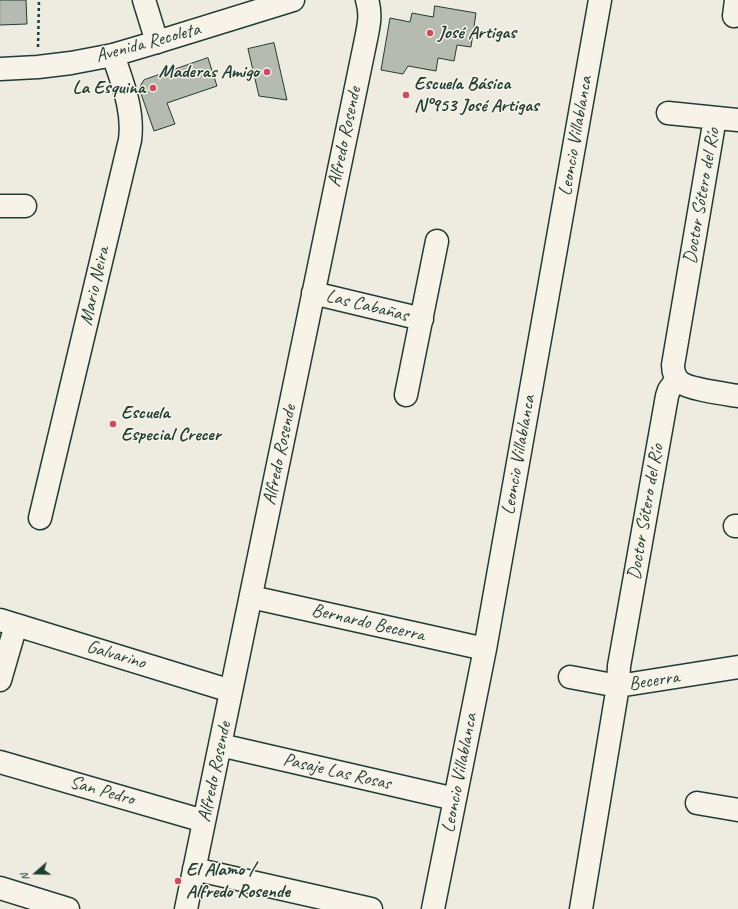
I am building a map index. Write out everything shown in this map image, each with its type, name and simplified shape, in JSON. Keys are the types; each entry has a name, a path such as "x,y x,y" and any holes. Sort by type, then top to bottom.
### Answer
{"street":[{"path":"144,0 157,42"},
{"name":"Avenida Recoleta","path":"0,69 72,63 113,55 293,0"},
{"name":"Alfredo Rosende","path":"186,909 369,22 370,7 367,0"},
{"name":"Leoncio Villablanca","path":"433,909 485,649 600,0"},
{"name":"Mario Neira","path":"40,518 130,140 130,111 113,55"},
{"path":"668,113 738,120"},
{"name":"Doctor Sótero del Río","path":"581,909 618,686 619,666 666,396 672,384 677,379 673,370 673,365 715,118"},
{"path":"0,206 24,206"},
{"name":"Las Cabañas","path":"406,395 437,241"},
{"name":"Las Cabañas","path":"313,293 422,319"},
{"path":"677,379 684,385 738,396"},
{"name":"Bernardo Becerra","path":"251,597 485,649"},
{"path":"0,680 8,622"},
{"name":"Galvarino","path":"8,622 231,691"},
{"name":"Becerra","path":"570,677 618,686 738,667"},
{"name":"Pasaje Las Rosas","path":"220,745 455,799"},
{"name":"San Pedro","path":"0,762 204,821"},
{"path":"697,803 738,810"},
{"path":"194,869 371,909"},
{"path":"0,888 68,909"}],"path":[{"path":"38,67 39,0"}],"building":[{"path":"0,0 26,0 27,24 0,25"},
{"name":"José Artigas","path":"435,6 476,13 471,47 457,45 454,61 438,58 436,71 408,66 403,74 381,70 390,18 410,22 412,13 433,17"},
{"name":"Maderas Amigo","path":"274,43 287,100 259,96 248,49"},
{"path":"208,58 217,86 167,103 175,124 154,131 139,88 144,80"}],"place":[{"name":"José Artigas","path":"430,33"},
{"name":"Maderas Amigo","path":"267,72"},
{"name":"La Esquina","path":"153,88"},
{"name":"Escuela Básica N°953 José Artigas","path":"406,95"},
{"name":"Escuela Especial Crecer","path":"113,424"},
{"name":"El Alamo / Alfredo Rosende","path":"178,881"}]}
